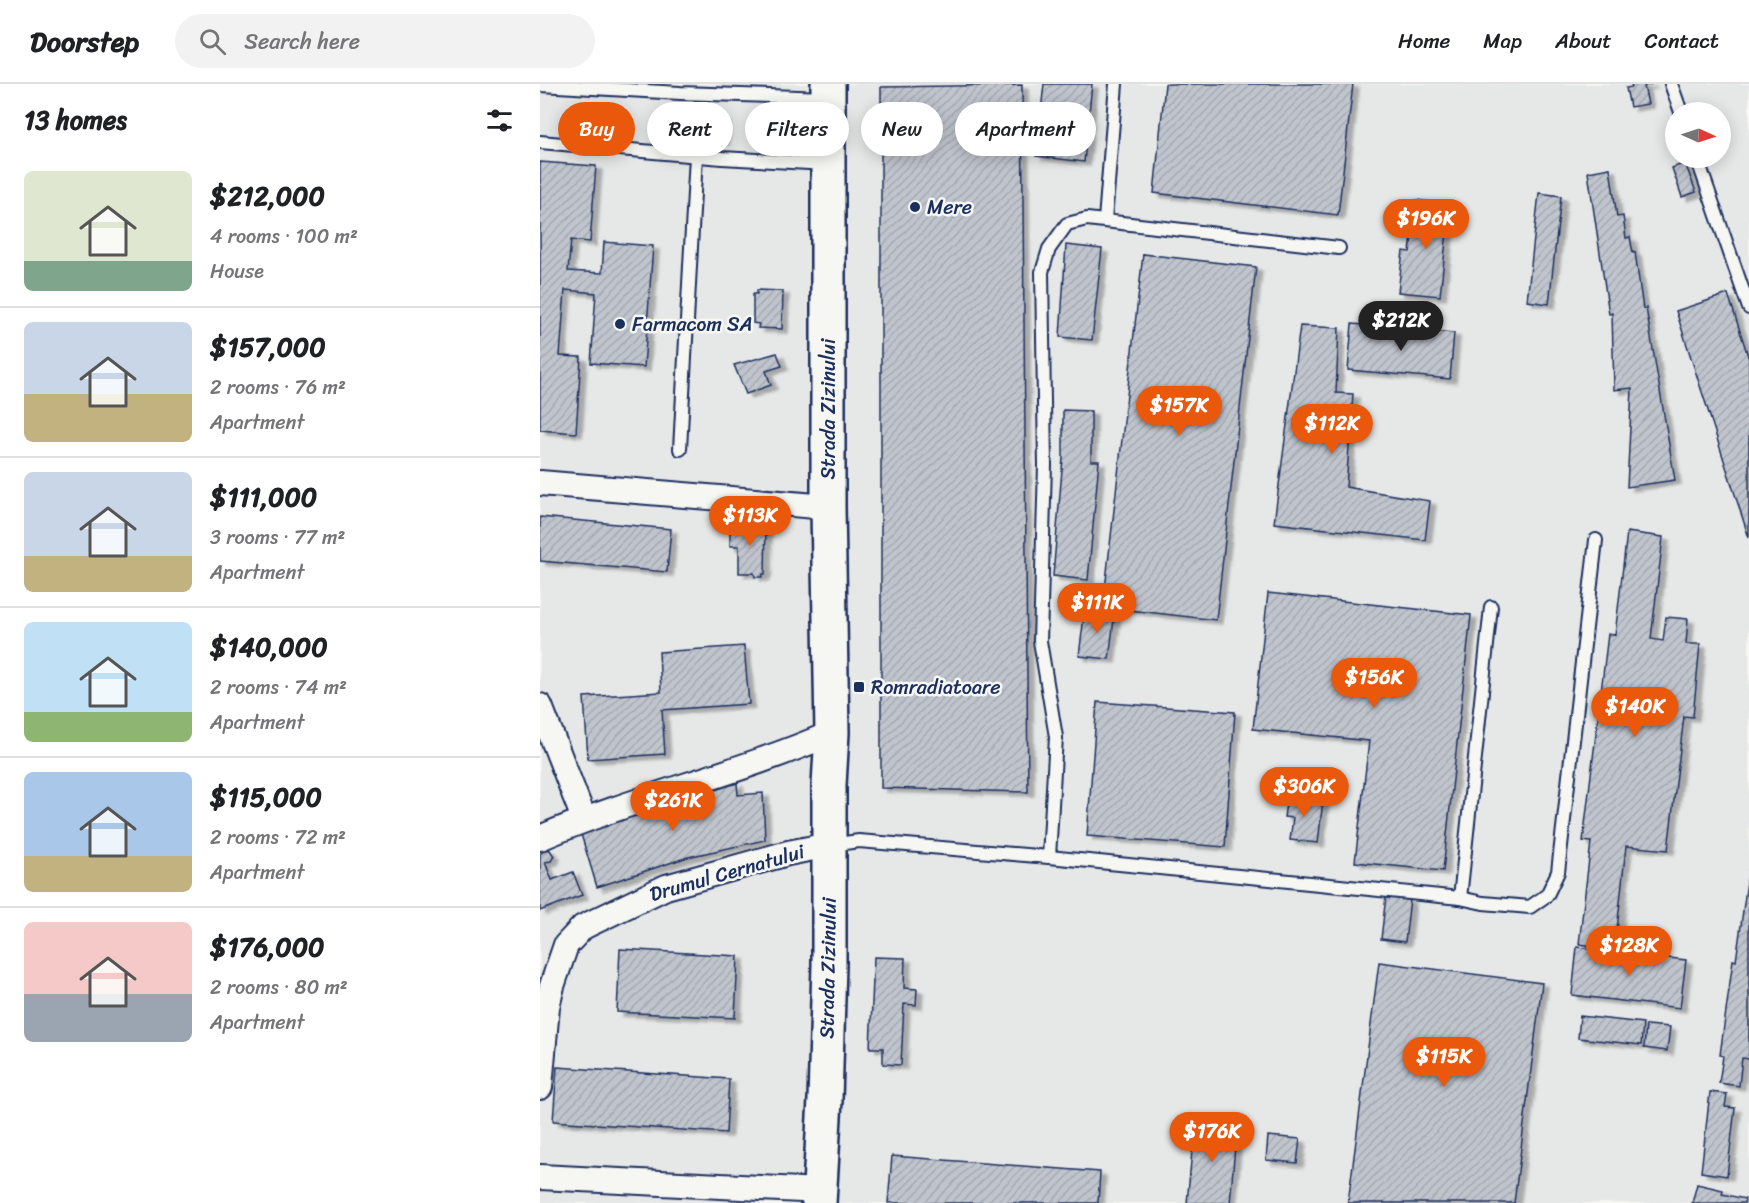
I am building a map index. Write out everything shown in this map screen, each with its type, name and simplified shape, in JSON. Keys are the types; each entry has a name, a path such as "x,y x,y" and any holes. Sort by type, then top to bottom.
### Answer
{"main road":[{"name":"Strada Zizinului","path":"820,1197 829,965 832,733 828,507 828,91"}],"street":[{"path":"540,483 828,507"},
{"path":"540,706 584,819"},
{"path":"540,838 584,819 784,754 832,733"},
{"name":"Drumul Cernatului","path":"540,1088 543,1006 566,945 583,927 666,887 788,853 829,845"},
{"path":"540,1177 820,1197"}],"lane":[{"path":"540,84 828,91"},
{"path":"1105,220 1116,84"},
{"path":"1671,84 1677,102"},
{"path":"540,142 647,152"},
{"path":"680,449 696,156 828,164"},
{"path":"1700,168 1749,308"},
{"path":"1049,857 1056,737 1040,641 1045,465 1042,272 1049,249 1067,224 1088,219 1339,248"},
{"path":"829,845 859,841 1049,857 1530,907 1547,895 1558,872 1596,540"},
{"path":"1460,898 1491,607"}],"shaded area":[{"path":"540,84 1749,84 1749,1203 540,1203"}],"building":[{"path":"1044,84 1092,84 1090,102 1042,102"},
{"path":"1165,84 1353,84 1338,215 1154,193"},
{"path":"1631,84 1652,84 1644,86 1648,104 1630,107 1626,88 1632,87"},
{"path":"1022,85 1022,102 955,102 955,156 1023,156 1028,792 881,788 881,156 943,156 943,102 881,102 881,87"},
{"path":"1036,156 1085,156 1084,162"},
{"name":"Farmacom SA","path":"540,162 596,166 590,242 571,240 568,271 602,273 604,242 653,246 644,367 591,363 596,293 565,290 560,356 581,357 576,433 540,430"},
{"path":"1610,168 1617,217 1623,216 1626,238 1630,237 1633,253 1635,252 1643,309 1646,308 1675,480 1627,487 1632,388 1614,390 1612,313 1609,314 1588,172"},
{"path":"1672,168 1687,168 1696,192 1682,197"},
{"path":"1539,193 1561,196 1549,304 1527,301"},
{"path":"1416,200 1450,204 1440,296 1398,292 1403,251 1410,252"},
{"path":"1066,245 1102,249 1092,340 1060,337"},
{"path":"1143,254 1256,267 1216,620 1103,607"},
{"path":"757,290 783,291 782,329 758,328 759,324 753,323 753,294 757,294"},
{"path":"1728,294 1749,359 1749,538 1676,311"},
{"path":"1352,324 1454,333 1450,379 1348,370"},
{"path":"1300,326 1339,328 1336,393 1353,394 1346,487 1430,501 1425,540 1274,523"},
{"path":"777,353 782,366 766,371 771,385 746,394 734,365"},
{"path":"1063,410 1091,411 1091,461 1099,461 1088,580 1053,576 1063,458"},
{"path":"540,517 671,529 667,572 540,561"},
{"path":"730,524 766,525 765,574 762,577 755,577 754,573 739,573 739,546 730,546"},
{"path":"1627,532 1663,537 1651,639 1663,641 1666,617 1688,619 1686,644 1700,644 1693,717 1684,716 1668,850 1626,846 1615,949 1579,944 1591,842 1583,841 1608,634 1615,635"},
{"path":"1268,593 1471,615 1443,871 1355,862 1369,741 1253,729"},
{"path":"1085,608 1115,611 1109,659 1079,656"},
{"path":"744,646 749,704 662,710 665,754 588,759 584,697 661,692 659,652"},
{"path":"1097,702 1235,712 1225,847 1087,836"},
{"path":"737,783 738,795 763,793 765,840 688,857 597,887 580,831 672,796 673,802"},
{"path":"1287,796 1323,800 1318,843 1290,840 1293,818 1284,817"},
{"path":"547,849 554,856 551,861 545,862 552,880 573,872 582,895 540,911 540,854"},
{"path":"1749,867 1749,1059 1742,1058 1739,1086 1719,1083 1723,1056 1720,1055"},
{"path":"1386,896 1410,899 1405,942 1381,939"},
{"path":"1577,947 1686,960 1680,1008 1572,995"},
{"path":"620,949 738,956 735,1018 617,1012"},
{"path":"874,957 905,958 904,988 917,989 916,1005 904,1004 901,1065 883,1064 883,1048 870,1048"},
{"path":"1379,962 1542,983 1514,1203 1348,1203"},
{"path":"1580,1016 1643,1023 1641,1045 1578,1038"},
{"path":"1646,1025 1670,1027 1667,1051 1644,1048"},
{"path":"557,1067 729,1079 726,1133 553,1121"},
{"path":"1710,1092 1727,1094 1725,1107 1735,1108 1727,1176 1701,1172"},
{"path":"1195,1120 1237,1124 1230,1203 1187,1203"},
{"path":"1268,1136 1300,1139 1297,1163 1266,1160"},
{"path":"892,1156 1100,1172 1098,1203 888,1203"},
{"path":"1697,1184 1723,1190 1722,1194 1745,1199 1744,1203 1692,1203"}],"place":[{"name":"Mere","path":"915,207"},
{"name":"Farmacom SA","path":"620,324"},
{"name":"Romradiatoare","path":"859,687"}]}
